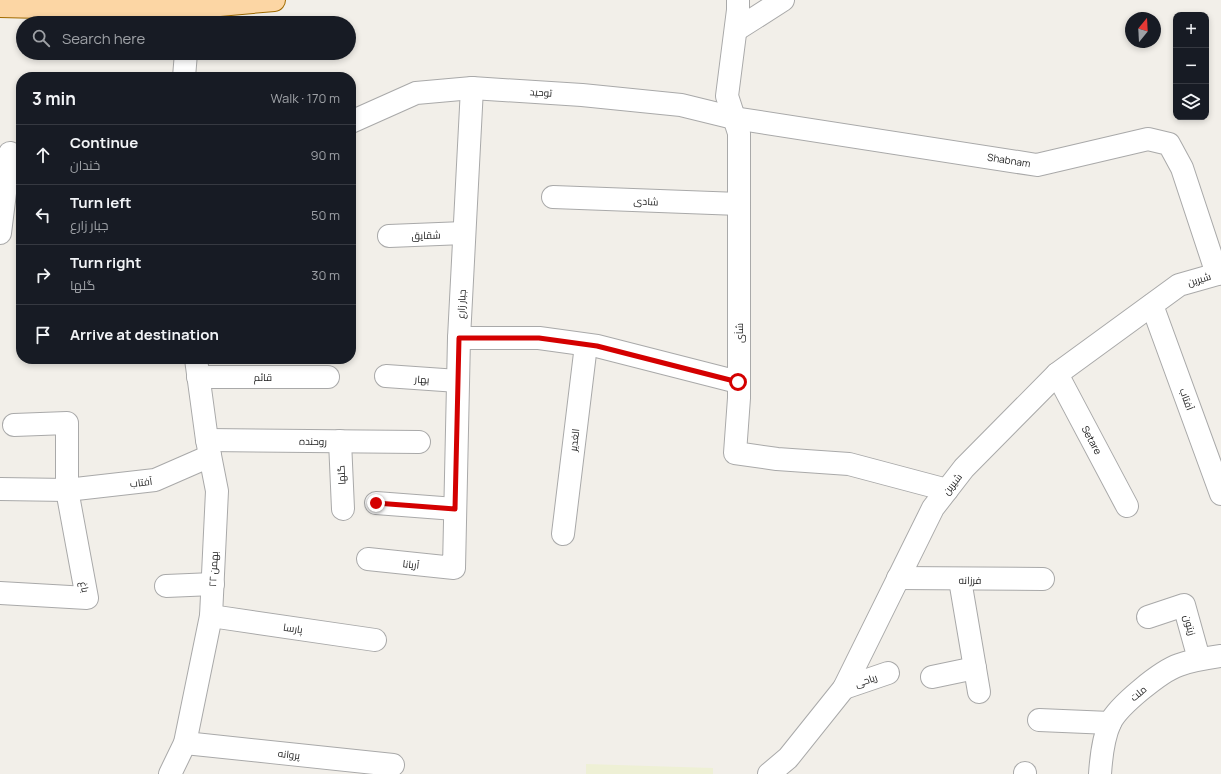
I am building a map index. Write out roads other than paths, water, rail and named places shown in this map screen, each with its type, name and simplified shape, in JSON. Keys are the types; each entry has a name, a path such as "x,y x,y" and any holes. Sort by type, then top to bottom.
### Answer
{"main road":[{"path":"0,6 164,10 188,15 274,0"}],"street":[{"name":"شآی","path":"738,0 736,30 727,96 739,132 738,382 735,453 777,459 849,464 947,490"},
{"path":"736,30 783,0"},
{"path":"184,72 185,60"},
{"name":"توحید","path":"356,120 416,93 472,88 582,95 681,105 734,118"},
{"name":"جبار زارع","path":"454,568 459,338 472,88"},
{"name":"Shabnam","path":"734,118 1037,165 1148,139 1169,144 1182,168 1219,273"},
{"path":"0,233 10,153"},
{"name":"شادی","path":"553,197 739,204"},
{"name":"شقایق","path":"389,236 464,233"},
{"name":"شیرین","path":"769,774 788,758 844,688 933,508 964,468 1057,374 1179,285 1219,273"},
{"name":"آفتاب","path":"1152,305 1221,494"},
{"path":"459,338 539,338 586,345 738,382"},
{"name":"الغدیر","path":"563,534 586,345"},
{"name":"قائم","path":"197,368 328,377"},
{"name":"۲۲ بهمن","path":"170,774 185,743 211,616 217,492 208,448 197,368"},
{"name":"Setare","path":"1057,374 1126,506"},
{"name":"بهار","path":"386,376 458,381"},
{"path":"14,425 67,423 67,490"},
{"name":"روحنده","path":"208,448 340,441 419,442"},
{"name":"گلها","path":"340,441 343,509"},
{"name":"آفتاب","path":"0,489 67,490 156,480 208,448"},
{"name":"باغ","path":"0,593 87,598 67,490"},
{"path":"376,503 455,509"},
{"name":"آریانا","path":"368,560 454,568"},
{"name":"فرزانه","path":"898,578 1043,580"},
{"path":"960,580 979,692"},
{"path":"166,586 213,584"},
{"name":"زیتون","path":"1148,617 1184,605 1199,659"},
{"name":"پارسا","path":"211,616 375,640"},
{"name":"ملت","path":"1100,774 1101,760 1110,723 1136,692 1178,665 1199,659 1221,656"},
{"path":"932,677 975,668"},
{"name":"ریاحی","path":"844,688 888,673"},
{"path":"1039,720 1110,723"},
{"name":"پروانه","path":"185,743 393,765"}]}
